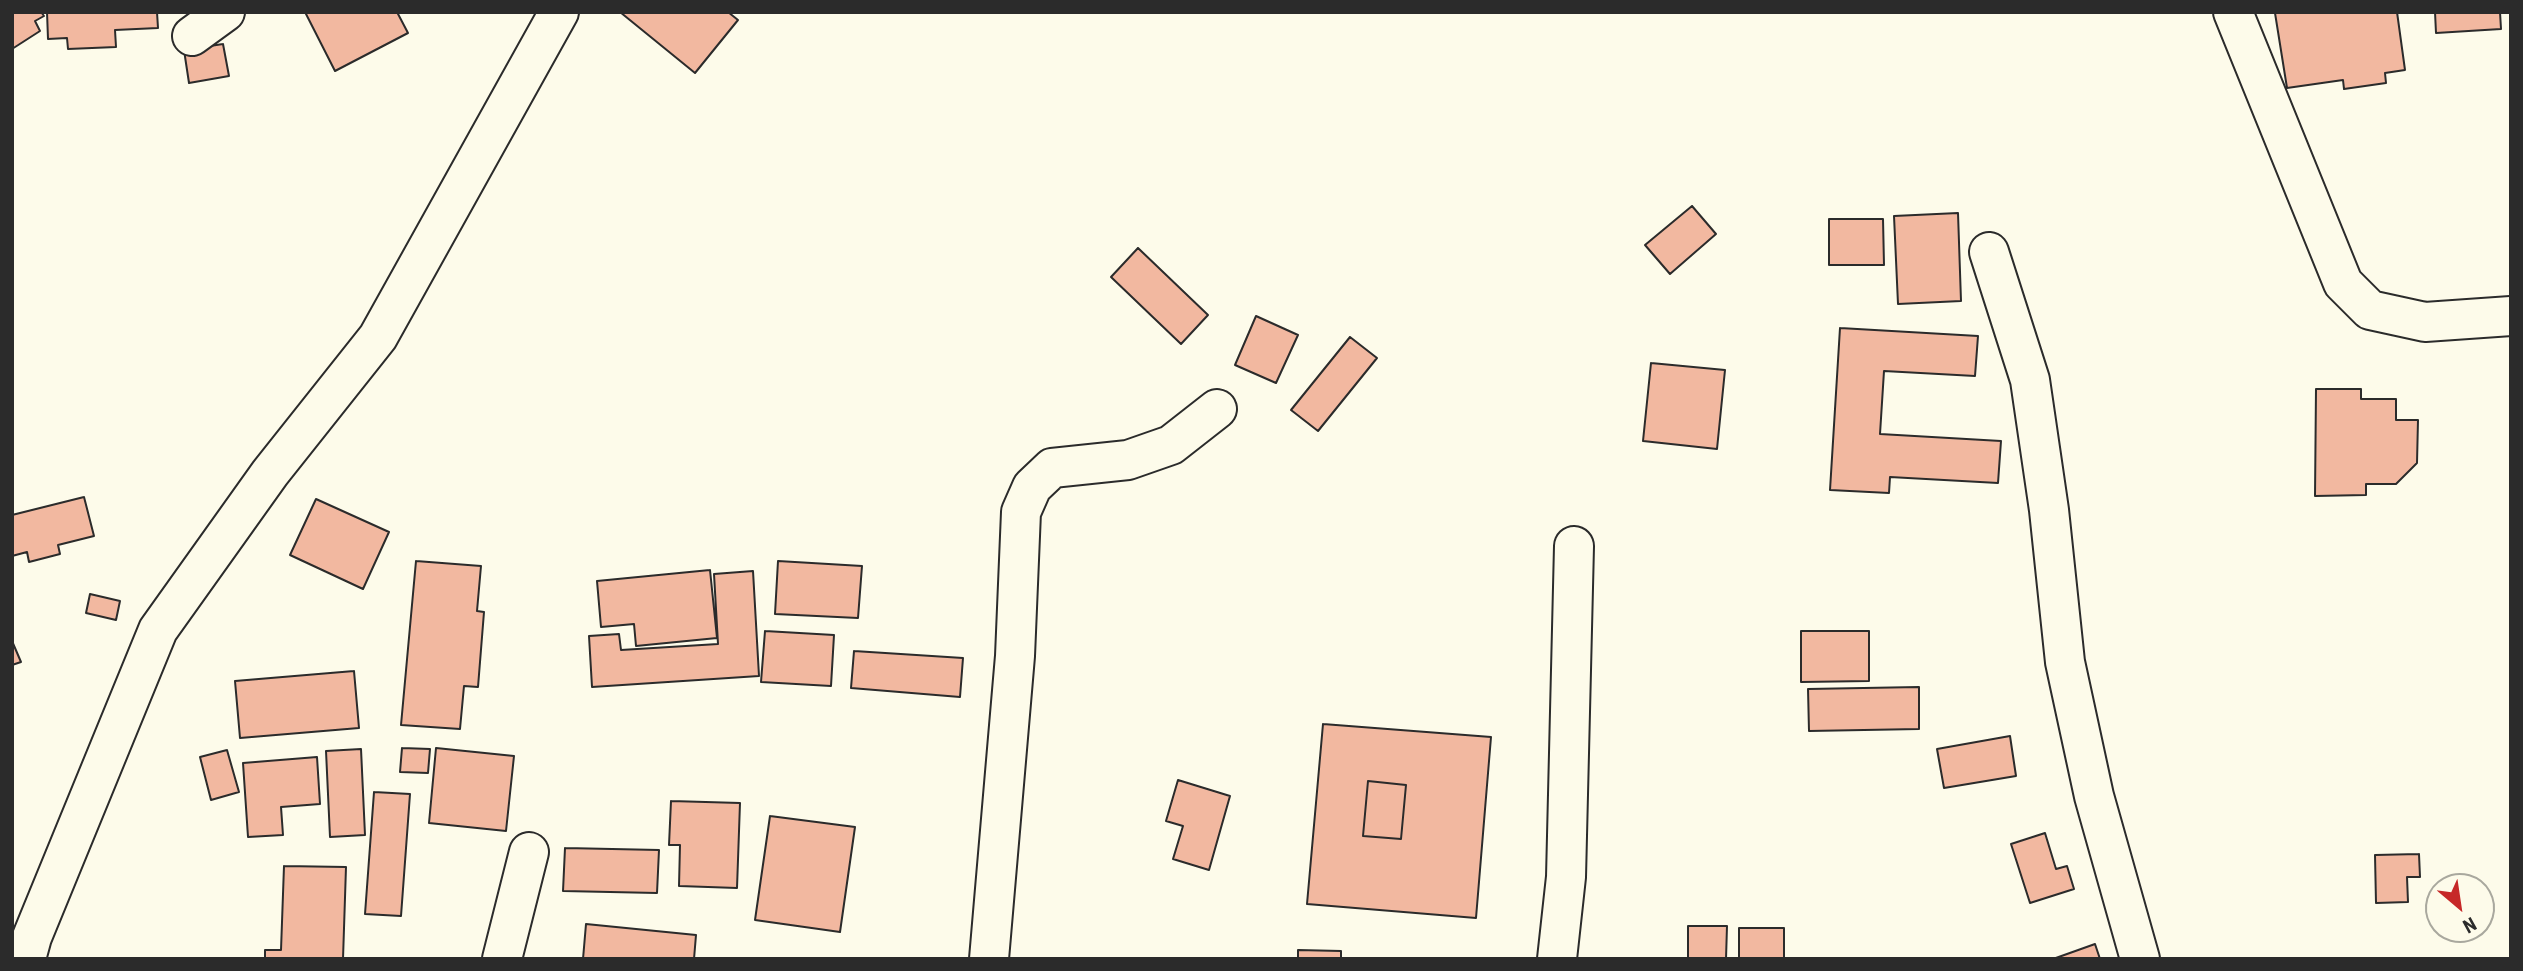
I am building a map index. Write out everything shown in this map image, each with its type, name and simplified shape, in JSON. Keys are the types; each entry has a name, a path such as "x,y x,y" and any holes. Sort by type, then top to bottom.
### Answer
{"street":[{"path":"192,36 225,12"},
{"path":"24,946 158,630 270,473 378,337 559,12"},
{"path":"2233,12 2343,283 2370,310 2426,322 2511,316"},
{"path":"1989,253 2030,380 2049,510 2064,663 2094,796 2140,959"},
{"path":"989,959 1015,656 1021,512 1032,487 1052,468 1128,460 1171,445 1217,409"},
{"path":"1557,959 1566,877 1574,546"},
{"path":"502,959 529,852"}],"building":[{"path":"12,12 41,12 44,16 35,21 40,31 12,49"},
{"path":"47,12 157,12 158,28 115,30 116,47 68,49 67,38 48,39"},
{"path":"305,12 397,12 408,33 335,71"},
{"path":"620,12 728,12 738,20 695,73"},
{"path":"2397,12 2405,70 2385,73 2386,83 2344,89 2343,80 2287,88 2275,13"},
{"path":"2435,12 2500,12 2501,29 2436,33"},
{"path":"223,44 229,76 189,83 184,50"},
{"path":"1692,206 1716,234 1670,274 1645,245"},
{"path":"1958,213 1961,301 1898,304 1894,216"},
{"path":"1829,219 1883,219 1884,265 1829,265"},
{"path":"1138,248 1208,315 1181,344 1111,277"},
{"path":"1256,316 1298,335 1276,383 1235,365"},
{"path":"1840,328 1978,336 1975,376 1884,371 1880,434 2001,441 1998,483 1890,477 1889,493 1830,490"},
{"path":"1350,337 1377,358 1318,431 1291,410"},
{"path":"1651,363 1725,370 1717,449 1643,441"},
{"path":"2316,389 2361,389 2361,399 2396,399 2396,420 2418,420 2417,463 2396,484 2366,484 2366,495 2315,496"},
{"path":"84,497 94,536 58,545 60,554 29,562 27,552 12,556 12,515"},
{"path":"316,499 389,532 363,589 290,555"},
{"path":"416,561 481,566 477,611 484,612 478,687 464,686 460,729 401,725"},
{"path":"778,561 862,566 858,618 775,614"},
{"path":"710,570 717,638 636,646 634,624 601,627 597,581"},
{"path":"753,571 759,676 592,687 589,636 619,634 621,650 718,644 714,574"},
{"path":"90,594 120,601 116,620 86,613"},
{"path":"765,631 834,635 831,686 761,682"},
{"path":"1801,631 1869,631 1869,681 1801,682"},
{"path":"12,641 21,662 12,665"},
{"path":"854,651 963,658 960,697 851,688"},
{"path":"354,671 359,728 240,738 235,681"},
{"path":"1919,687 1919,729 1809,731 1808,689"},
{"path":"1323,724 1491,737 1476,918 1307,904","holes":["1368,781 1406,785 1401,839 1363,836"]},
{"path":"2010,736 2016,776 1944,788 1937,749"},
{"path":"402,748 430,749 428,773 400,772"},
{"path":"436,748 514,756 506,831 429,823"},
{"path":"361,749 365,835 330,837 326,751"},
{"path":"227,750 239,792 211,800 200,757"},
{"path":"317,757 320,804 281,807 283,835 248,837 243,763"},
{"path":"1178,780 1230,796 1209,870 1173,859 1183,826 1166,821"},
{"path":"1368,781 1406,785 1401,839 1363,836"},
{"path":"374,792 410,794 401,916 365,914"},
{"path":"671,801 740,803 737,888 679,886 680,845 669,845"},
{"path":"770,816 855,827 840,932 755,920"},
{"path":"2045,833 2056,869 2067,866 2074,889 2030,903 2011,844"},
{"path":"565,848 659,850 657,893 563,891"},
{"path":"2419,854 2420,877 2407,877 2408,902 2376,903 2375,855"},
{"path":"284,866 346,867 343,959 265,959 265,950 281,950"},
{"path":"586,924 696,935 694,959 583,959"},
{"path":"1688,926 1727,926 1726,959 1688,959"},
{"path":"1739,928 1784,928 1784,959 1739,959"},
{"path":"2095,944 2100,959 2053,959"},
{"path":"1298,950 1341,951 1341,959 1298,959"}]}
